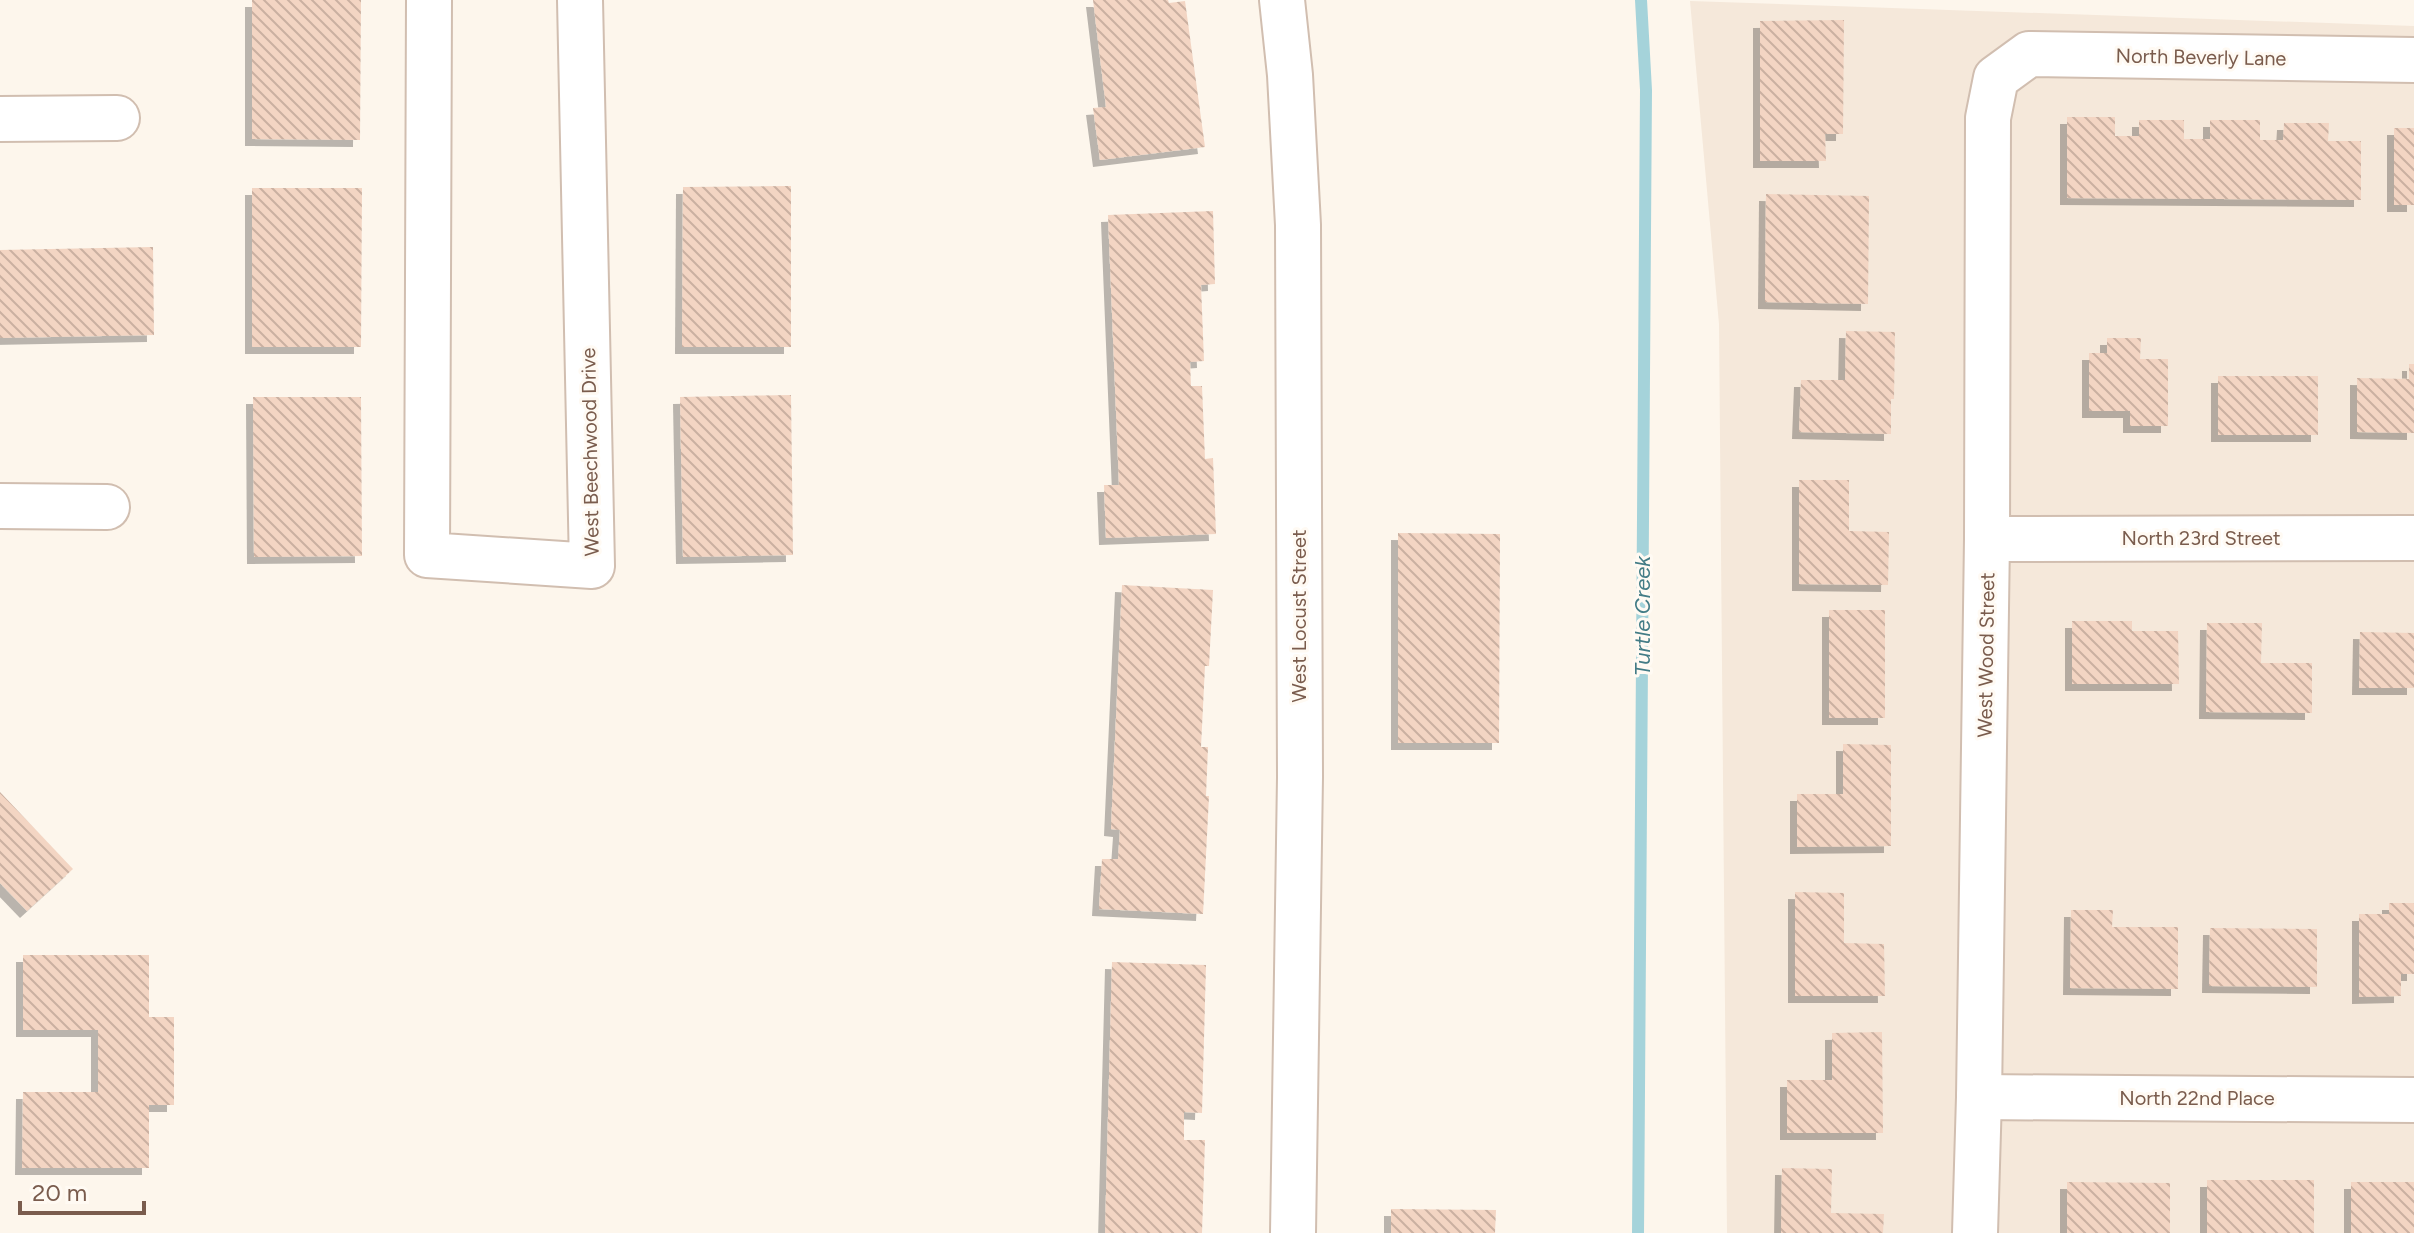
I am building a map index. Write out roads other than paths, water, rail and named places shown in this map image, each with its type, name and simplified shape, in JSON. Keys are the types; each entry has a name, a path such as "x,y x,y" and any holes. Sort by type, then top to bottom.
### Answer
{"street":[{"name":"West Beechwood Drive","path":"429,0 427,555 592,566 580,0"},
{"name":"West Locust Street","path":"1282,0 1290,75 1298,225 1300,777 1293,1233"},
{"name":"North Beverly Lane","path":"1996,78 2029,54 2414,60"},
{"name":"West Wood Street","path":"1975,1233 1987,539 1988,118 1996,78"},
{"path":"0,119 117,118"},
{"path":"0,506 107,507"},
{"name":"North 23rd Street","path":"1987,539 2414,538"},
{"name":"North 22nd Place","path":"1979,1097 2414,1100"}],"waterway":[{"name":"Turtle Creek","path":"1638,1233 1646,90 1641,0"}]}
